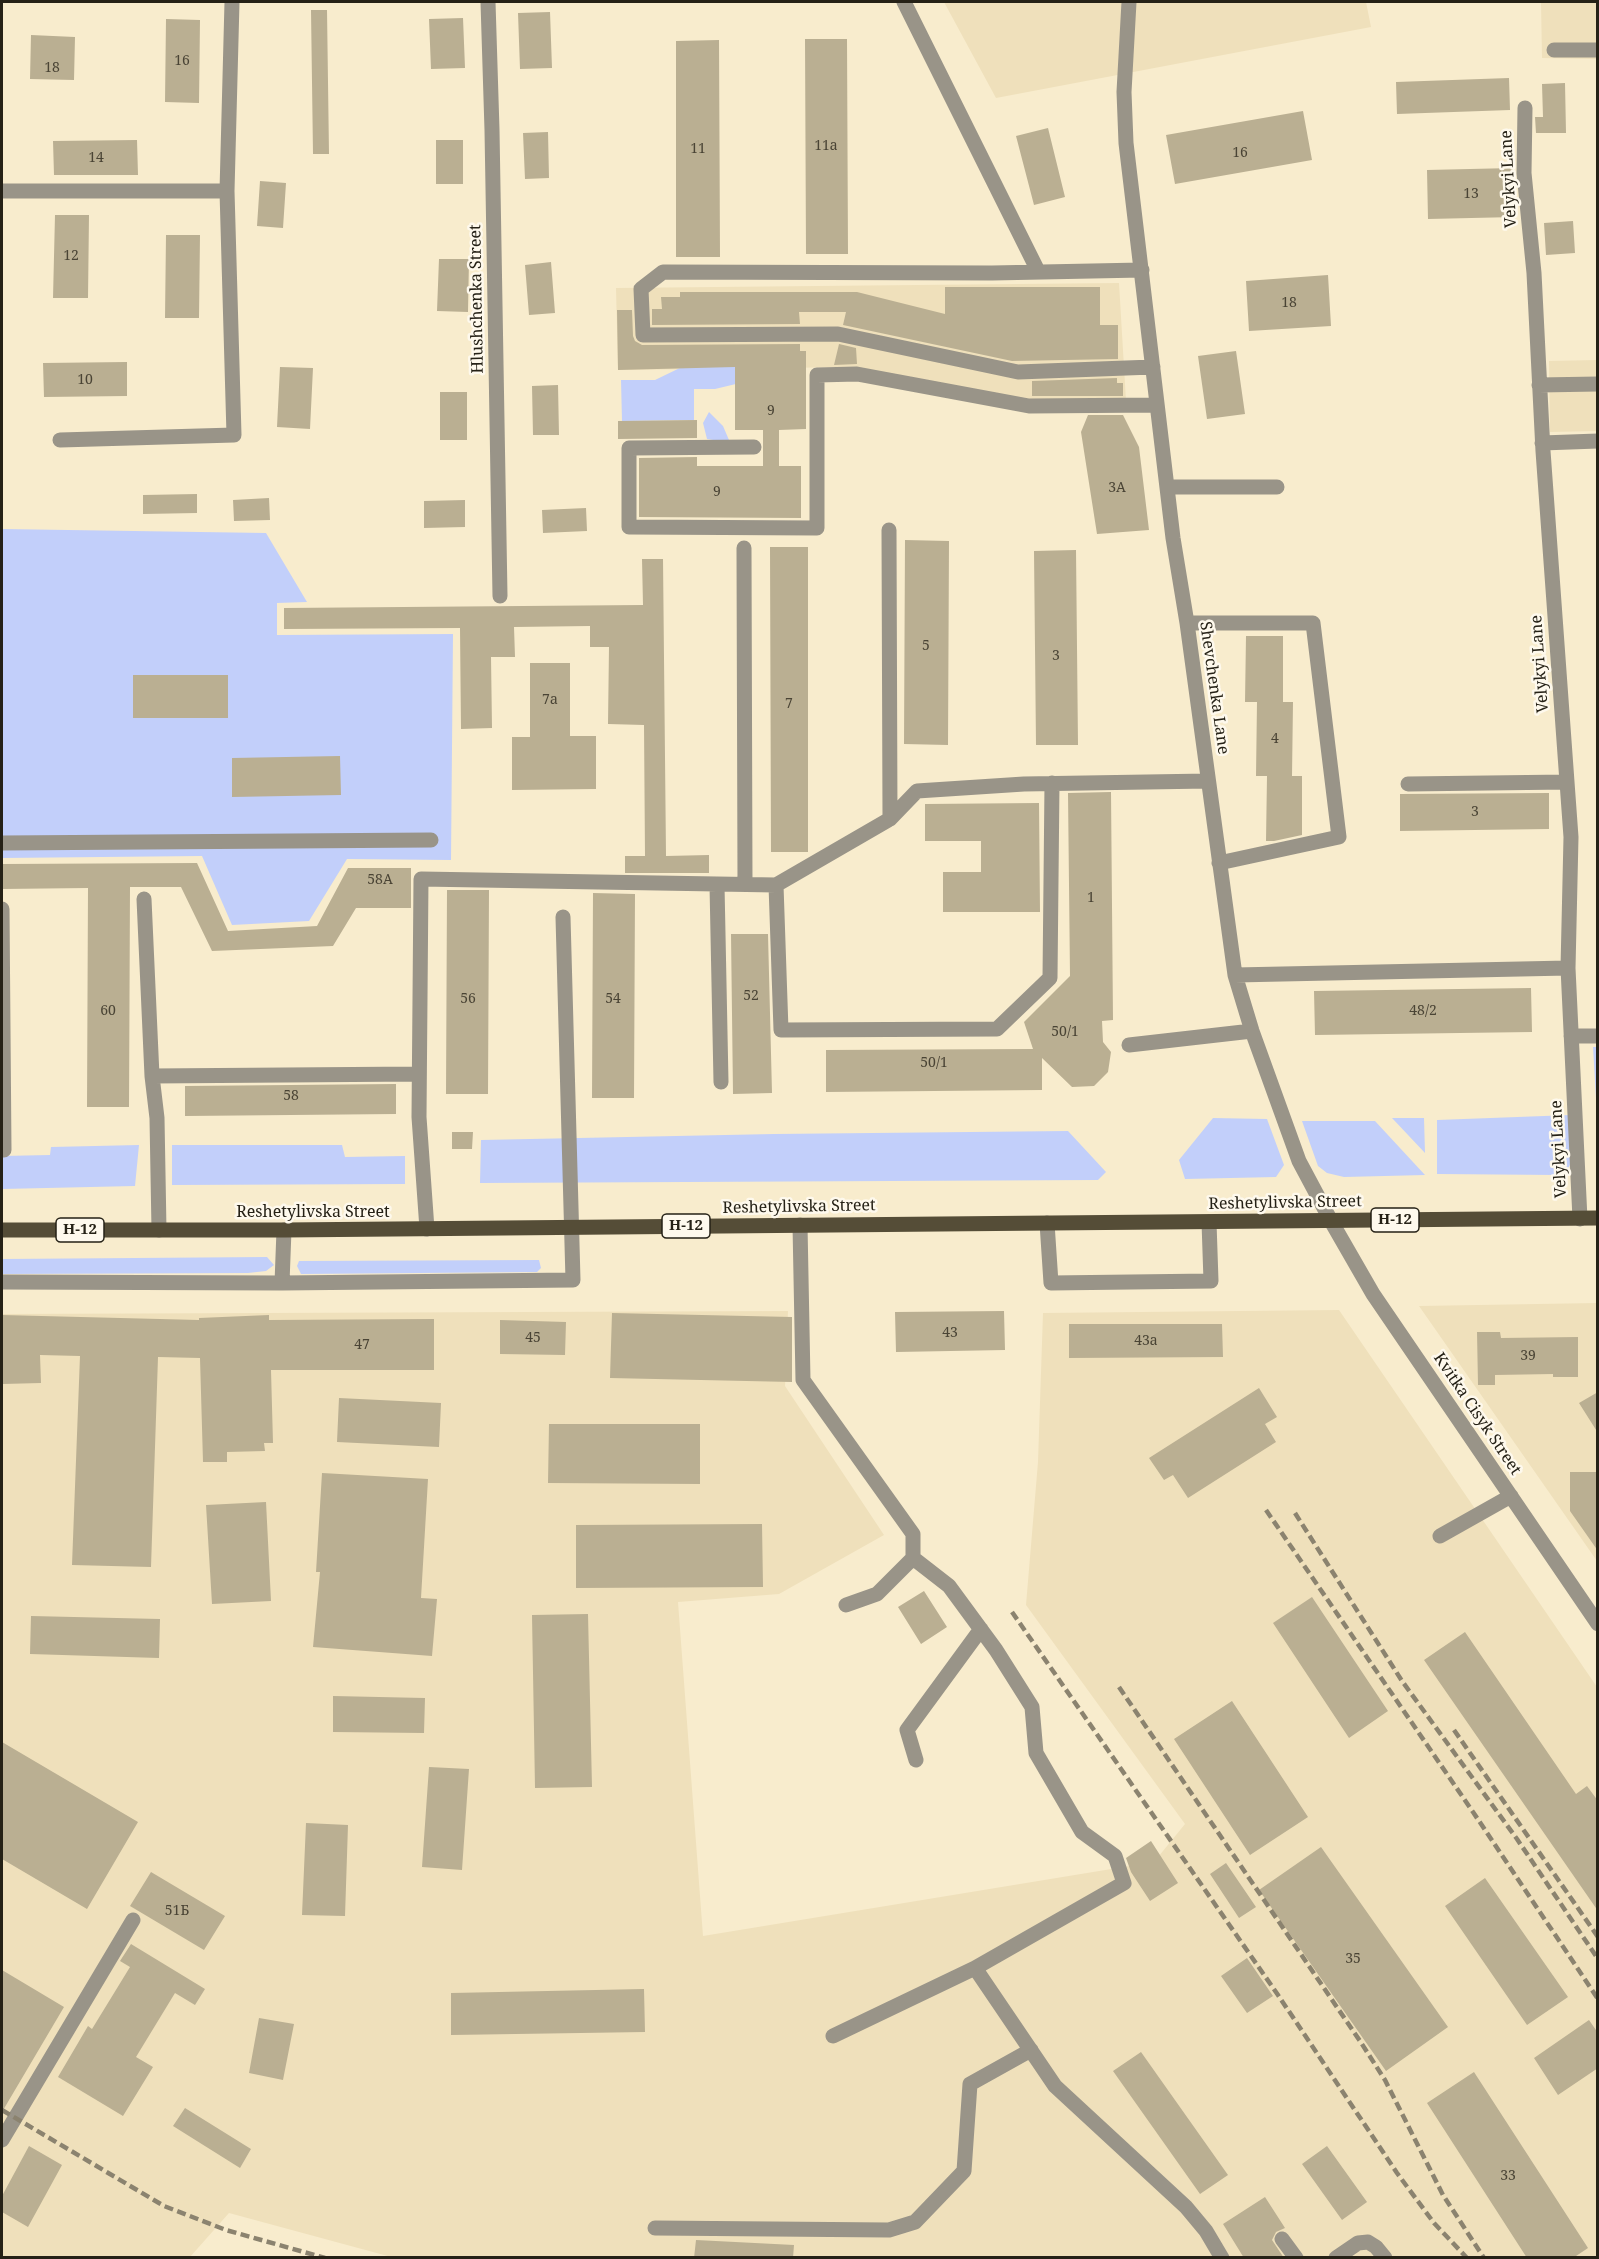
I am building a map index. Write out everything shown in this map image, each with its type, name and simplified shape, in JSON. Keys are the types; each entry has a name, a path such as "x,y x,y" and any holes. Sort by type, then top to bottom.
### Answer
{"main road":[{"name":"Reshetylivska Street","path":"2,1230 427,1229 1598,1218"}],"street":[{"path":"60,440 234,435 227,191 232,2"},
{"name":"Hlushchenka Street","path":"488,2 493,142 500,596"},
{"path":"904,2 1038,271"},
{"name":"Shevchenka Lane","path":"1129,2 1124,92 1126,143 1167,487 1235,975 1252,1032 1299,1161 1331,1221"},
{"path":"1554,50 1598,50"},
{"name":"Velykyi Lane","path":"1525,108 1524,173 1534,273 1542,442 1571,837 1568,968 1580,1219"},
{"path":"2,190 227,191"},
{"path":"1142,270 992,273 663,272 641,289 643,335 838,334 1018,372 1153,368"},
{"path":"754,447 629,448 629,527 817,528 817,375 857,374 1029,406 1157,405"},
{"path":"1539,385 1598,384"},
{"path":"1542,442 1598,441"},
{"path":"1167,487 1277,487"},
{"path":"889,530 890,819"},
{"path":"744,548 745,884"},
{"path":"1187,623 1312,623 1339,837 1220,863"},
{"path":"427,1229 419,1117 421,879 776,885 890,819 917,791 1052,783 1208,781"},
{"path":"1408,784 1567,782"},
{"path":"776,885 781,1029 997,1029 1050,978 1052,783"},
{"path":"2,843 431,840"},
{"path":"717,885 721,1082"},
{"path":"144,899 152,1076 157,1118 159,1230"},
{"path":"2,909 4,1150 2,1150"},
{"path":"2,1282 282,1283 573,1280 563,916"},
{"path":"1235,975 1568,968"},
{"path":"1129,1044 1252,1032"},
{"path":"1571,1036 1598,1036"},
{"path":"152,1076 419,1074"},
{"name":"Kvitka Cisyk Street","path":"1331,1221 1373,1293 1598,1624"},
{"path":"1047,1223 1051,1283 1211,1281 1209,1222"},
{"path":"800,1225 803,1380 914,1534 913,1558 877,1594 846,1605"},
{"path":"282,1283 284,1230"},
{"path":"1440,1536 1511,1496"},
{"path":"833,2036 975,1968 1124,1883 1115,1856 1082,1832 1036,1753 1032,1707 950,1586 913,1558"},
{"path":"916,1760 907,1730 981,1629"},
{"path":"2,2140 133,1920"},
{"path":"975,1968 1055,2086 1186,2207 1206,2231 1222,2258"},
{"path":"655,2228 889,2230 915,2222 964,2171 970,2084 1031,2050"},
{"path":"1282,2239 1296,2258"},
{"path":"1336,2258 1358,2243 1368,2242 1376,2247 1385,2258"}],"shaded area":[{"path":"944,2 1366,2 1371,27 996,98"},
{"path":"1541,2 1597,2 1597,59 1542,58"},
{"path":"1119,283 1126,401 1034,401 855,367 618,370 616,288"},
{"path":"1597,360 1597,431 1550,432 1549,361"},
{"path":"686,365 740,367 740,383 715,389 694,389 694,420 622,421 621,380 655,380"},
{"path":"709,412 723,426 729,440 707,439 703,423"},
{"path":"2,529 266,533 307,602 277,603 277,635 453,634 451,860 347,859 309,921 232,925 202,856 2,858"},
{"path":"1593,1047 1597,1047 1597,1098 1596,1098"},
{"path":"1571,1115 1573,1157 1569,1167 1558,1175 1437,1174 1437,1120"},
{"path":"1213,1118 1267,1119 1284,1165 1276,1177 1185,1179 1179,1160"},
{"path":"1392,1118 1424,1118 1425,1153"},
{"path":"1302,1121 1375,1121 1425,1175 1344,1177 1327,1173 1318,1166"},
{"path":"1068,1131 1106,1172 1098,1180 480,1183 481,1140"},
{"path":"139,1145 135,1186 2,1189 2,1156 50,1155 51,1147"},
{"path":"172,1145 342,1145 345,1157 405,1156 405,1184 172,1185"},
{"path":"267,1257 274,1265 266,1271 248,1273 2,1274 2,1259"},
{"path":"539,1260 541,1268 537,1272 301,1274 297,1266 299,1261"},
{"path":"1597,1303 1597,1561 1419,1306"},
{"path":"1339,1310 1597,1687 1597,2257 395,2258 229,2213 190,2257 2,2257 2,1314 788,1311 785,1386 884,1535 779,1594 678,1602 703,1936 1154,1862 1185,1824 1026,1605 1038,1462 1043,1313"}],"building":[{"path":"311,10 327,10 329,154 313,154"},
{"path":"550,12 552,68 520,69 518,13"},
{"path":"463,18 465,68 431,69 429,19"},
{"path":"166,19 200,20 199,103 165,102"},
{"path":"31,35 75,37 74,80 30,79"},
{"path":"805,39 847,39 848,254 806,254"},
{"path":"719,40 720,257 676,257 676,41"},
{"path":"1509,78 1510,110 1397,114 1396,82"},
{"path":"1565,83 1566,133 1536,133 1535,117 1543,117 1542,84"},
{"path":"1303,111 1312,160 1175,184 1166,135"},
{"path":"1048,128 1065,197 1034,205 1016,136"},
{"path":"548,132 549,178 525,179 523,133"},
{"path":"137,140 138,175 54,175 53,141"},
{"path":"436,140 463,140 463,184 436,184"},
{"path":"1513,168 1515,217 1428,219 1427,170"},
{"path":"260,181 286,183 283,228 257,226"},
{"path":"55,215 89,215 88,298 53,298"},
{"path":"1573,221 1575,253 1546,255 1544,223"},
{"path":"166,235 200,235 199,318 165,318"},
{"path":"439,259 469,259 468,312 437,311"},
{"path":"551,262 555,313 529,315 525,265"},
{"path":"1328,275 1331,326 1249,331 1246,281"},
{"path":"945,287 1100,287 1100,325 1118,325 1118,359 1012,361 843,325 846,312 799,312 800,324 652,325 652,309 662,309 661,297 680,297 680,292 857,292 945,314"},
{"path":"617,310 632,310 633,336 635,341 642,345 800,344 800,351 806,351 806,429 779,430 779,466 801,466 801,518 639,517 639,458 697,457 697,466 763,466 763,430 735,430 735,367 618,370"},
{"path":"839,344 856,348 857,364 834,365"},
{"path":"1236,351 1245,414 1207,419 1198,356"},
{"path":"127,362 127,396 44,397 43,363"},
{"path":"280,367 313,368 310,429 277,427"},
{"path":"1117,378 1117,383 1123,383 1123,396 1032,396 1032,381"},
{"path":"558,385 559,435 533,435 532,386"},
{"path":"440,392 467,392 467,440 440,440"},
{"path":"1088,415 1123,415 1139,447 1149,530 1097,534 1081,432"},
{"path":"697,420 697,438 618,439 618,421"},
{"path":"197,494 197,513 143,514 143,495"},
{"path":"269,498 270,520 234,521 233,500"},
{"path":"465,500 465,527 424,528 424,501"},
{"path":"586,508 587,531 543,533 542,510"},
{"path":"905,540 949,541 948,745 904,744"},
{"path":"770,547 808,547 808,852 771,852"},
{"path":"1076,550 1078,745 1036,745 1034,551"},
{"path":"642,559 663,559 666,856 709,855 709,873 625,873 625,856 645,856 644,725 608,724 609,647 590,647 590,626 514,627 515,657 491,657 492,728 461,729 460,628 284,629 284,608 643,605"},
{"path":"1246,636 1283,636 1283,702 1293,702 1292,776 1302,776 1302,835 1274,841 1266,841 1267,776 1256,776 1257,702 1245,702"},
{"path":"530,663 570,663 570,736 596,736 596,789 512,790 512,737 530,737"},
{"path":"133,675 228,675 228,718 133,718"},
{"path":"340,756 341,795 232,797 232,758"},
{"path":"1111,792 1113,1020 1102,1021 1103,1042 1111,1052 1108,1072 1094,1086 1072,1087 1042,1058 1042,1090 826,1092 826,1050 1033,1049 1024,1022 1070,976 1068,793"},
{"path":"1549,793 1549,829 1400,831 1400,794"},
{"path":"1039,803 1040,912 943,912 943,872 981,872 981,841 925,841 925,804"},
{"path":"197,863 228,931 317,926 348,868 411,868 411,908 356,908 333,946 212,951 181,887 130,887 129,1107 87,1107 88,888 2,889 2,864"},
{"path":"447,890 489,890 488,1094 446,1094"},
{"path":"593,893 635,894 634,1098 592,1098"},
{"path":"731,934 768,934 772,1093 733,1094"},
{"path":"1531,988 1532,1032 1315,1035 1314,991"},
{"path":"396,1084 396,1114 185,1116 185,1086"},
{"path":"452,1132 473,1132 472,1149 452,1149"},
{"path":"1004,1311 1005,1350 896,1352 895,1312"},
{"path":"612,1313 792,1317 792,1382 610,1378"},
{"path":"2,1315 199,1320 199,1318 269,1315 269,1320 434,1319 434,1370 271,1370 273,1443 264,1443 265,1451 227,1452 227,1462 203,1462 200,1358 158,1357 151,1567 72,1565 80,1356 40,1355 41,1383 3,1384"},
{"path":"500,1320 566,1322 565,1355 500,1354"},
{"path":"1069,1324 1222,1324 1223,1357 1069,1358"},
{"path":"1477,1332 1500,1332 1501,1338 1578,1337 1578,1377 1553,1377 1553,1374 1495,1375 1495,1385 1478,1385"},
{"path":"1259,1388 1277,1417 1265,1424 1276,1442 1188,1498 1173,1475 1164,1480 1149,1458"},
{"path":"1598,1392 1598,1433 1579,1403"},
{"path":"339,1398 441,1403 439,1447 337,1442"},
{"path":"549,1424 700,1424 700,1484 548,1483"},
{"path":"1570,1472 1598,1472 1598,1551 1570,1511"},
{"path":"322,1473 428,1479 421,1598 437,1599 432,1656 313,1647 320,1572 316,1572"},
{"path":"266,1502 271,1601 212,1604 206,1505"},
{"path":"762,1524 763,1587 576,1588 576,1525"},
{"path":"924,1591 947,1627 921,1644 898,1607"},
{"path":"1312,1597 1388,1711 1349,1738 1273,1623"},
{"path":"588,1614 592,1787 535,1788 532,1615"},
{"path":"31,1616 160,1619 159,1658 30,1654"},
{"path":"1465,1632 1576,1794 1587,1786 1598,1801 1598,1911 1424,1660"},
{"path":"333,1696 425,1698 424,1733 333,1732"},
{"path":"1232,1701 1308,1817 1250,1855 1174,1739"},
{"path":"2,1742 138,1822 87,1909 2,1859"},
{"path":"429,1767 469,1769 462,1870 422,1867"},
{"path":"306,1823 348,1825 345,1916 302,1915"},
{"path":"1151,1841 1178,1883 1150,1901 1131,1872 1126,1858"},
{"path":"1321,1847 1448,2027 1386,2071 1259,1890"},
{"path":"1226,1863 1256,1907 1239,1918 1210,1874"},
{"path":"151,1872 225,1916 204,1950 130,1906"},
{"path":"1485,1878 1568,1997 1527,2025 1445,1906"},
{"path":"131,1944 205,1989 195,2005 175,1993 136,2057 153,2067 123,2116 58,2077 88,2026 92,2029 130,1967 120,1961"},
{"path":"1247,1958 1273,1996 1247,2013 1221,1976"},
{"path":"2,1970 64,2007 2,2112"},
{"path":"644,1989 645,2032 451,2035 451,1993"},
{"path":"259,2018 294,2024 283,2080 249,2073"},
{"path":"1589,2020 1598,2033 1598,2068 1558,2095 1534,2058"},
{"path":"1141,2052 1228,2175 1200,2194 1113,2071"},
{"path":"1474,2072 1588,2248 1573,2258 1527,2258 1427,2103"},
{"path":"185,2108 251,2149 240,2168 173,2126"},
{"path":"29,2146 62,2165 28,2227 2,2212 2,2196"},
{"path":"1327,2146 1367,2202 1342,2220 1302,2164"},
{"path":"1265,2197 1285,2228 1276,2232 1272,2240 1284,2258 1244,2258 1223,2224"},
{"path":"696,2240 794,2245 793,2258 694,2258"}],"railway":[{"path":"1266,1510 1598,1999"},
{"path":"1295,1513 1402,1681 1517,1839 1598,1959"},
{"path":"1012,1612 1278,1995 1397,2173 1434,2223 1467,2258"},
{"path":"1119,1687 1385,2080 1443,2195 1484,2258"},
{"path":"1454,1730 1598,1937"},
{"path":"2,2110 164,2206 226,2230 325,2258"}]}
